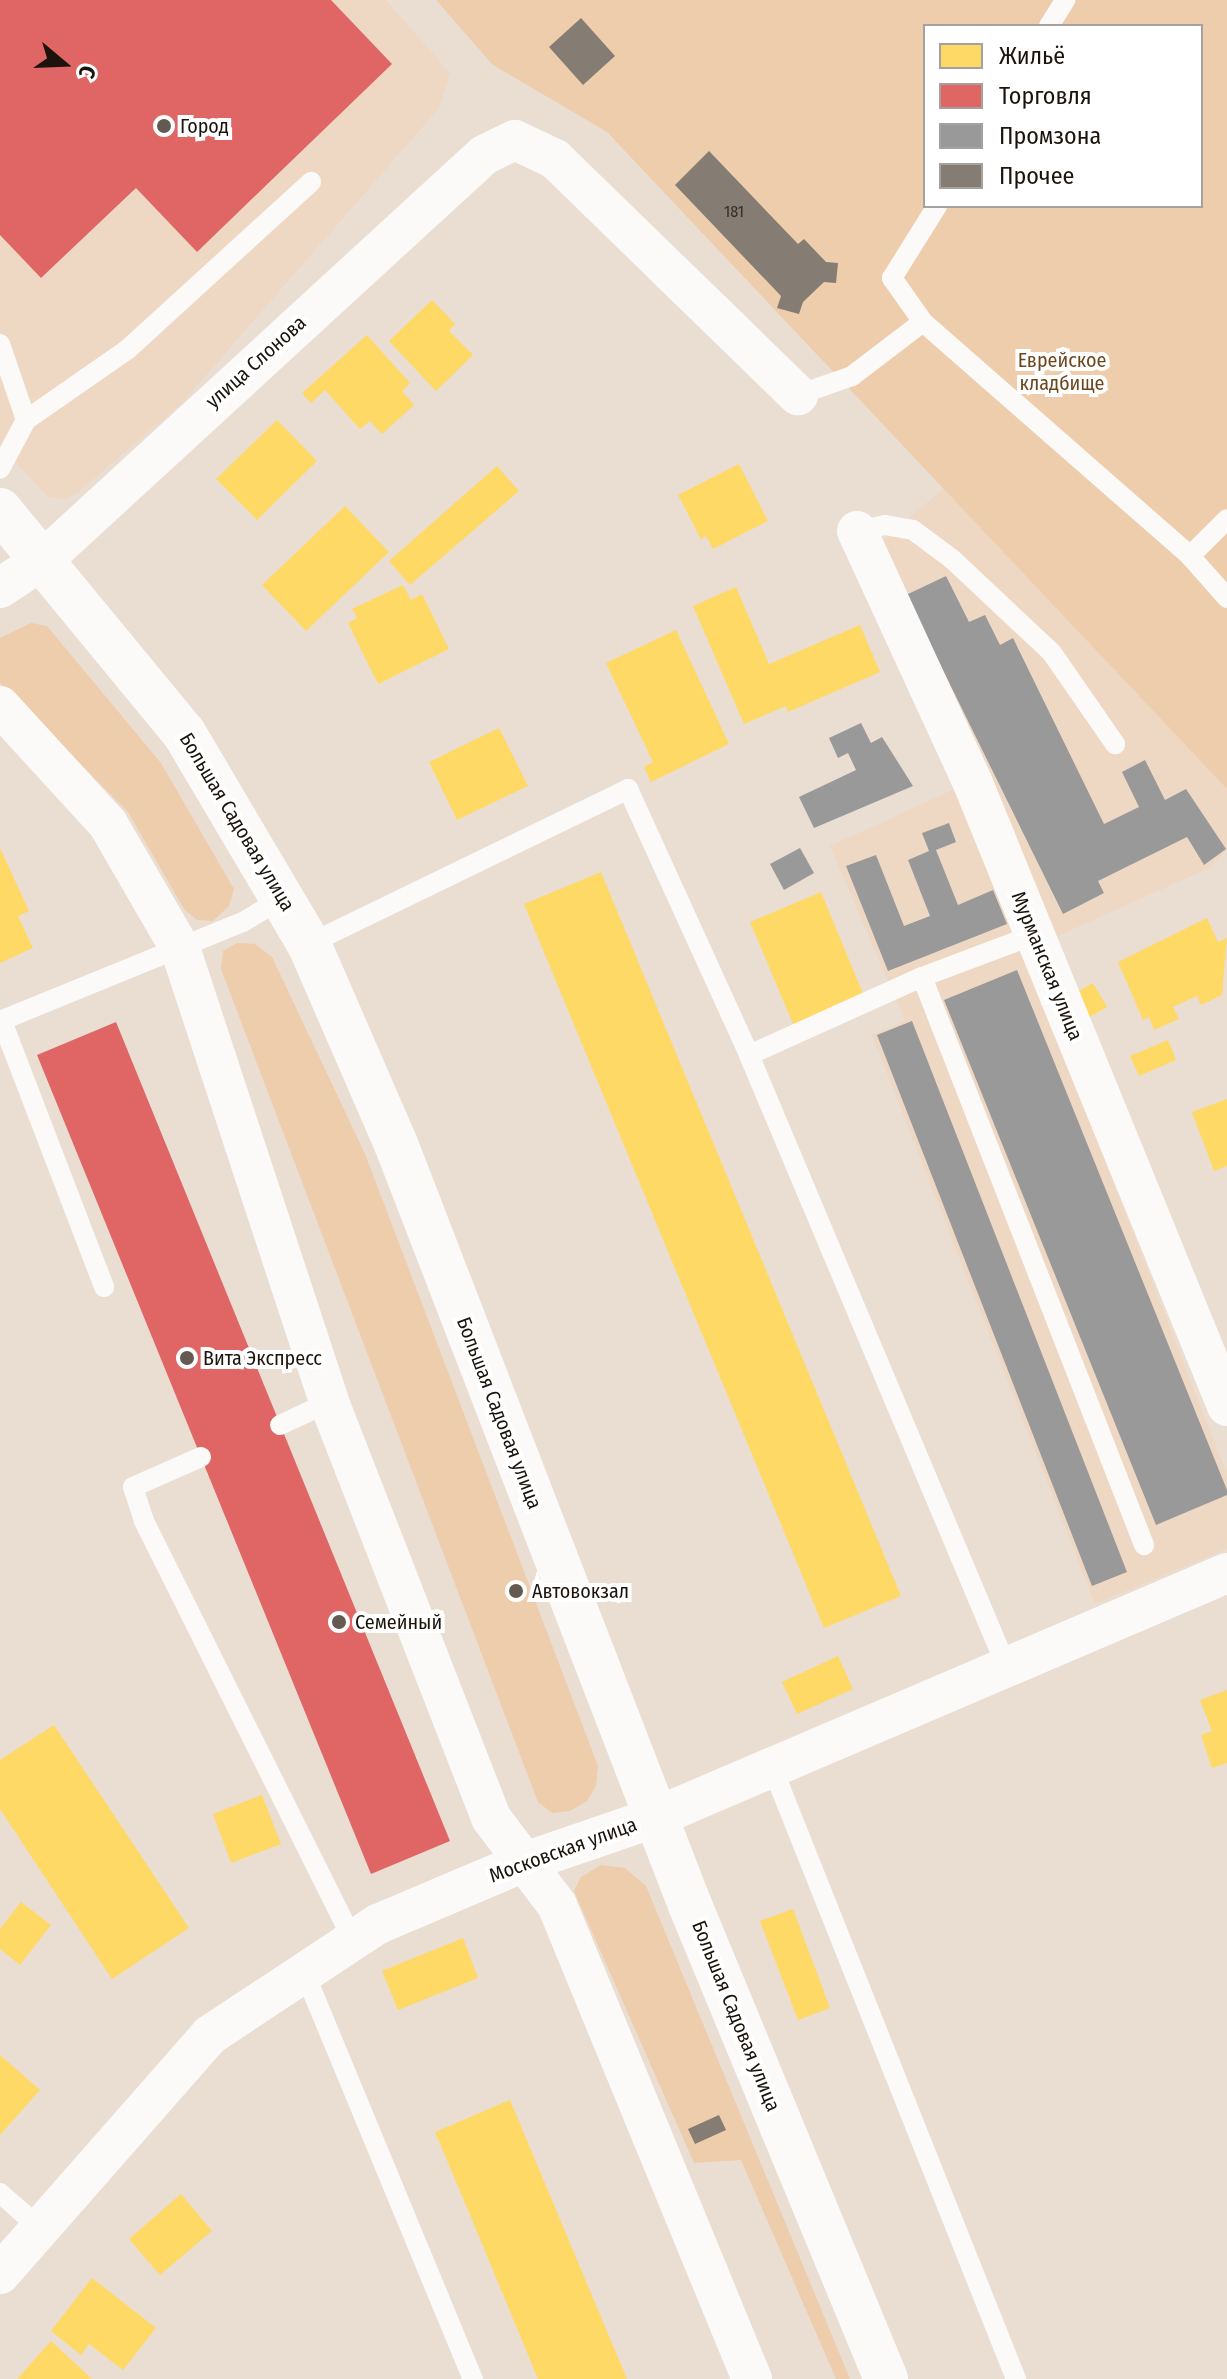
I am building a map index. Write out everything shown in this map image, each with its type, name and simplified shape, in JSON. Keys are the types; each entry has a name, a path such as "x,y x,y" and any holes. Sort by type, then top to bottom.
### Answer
{"main road":[{"name":"Большая Садовая улица","path":"0,510 44,559 184,733 309,944 396,1144 656,1817 886,2379"}],"street":[{"name":"улица Слонова","path":"0,588 44,559 484,155 515,140 555,159 798,395"},
{"name":"Мурманская улица","path":"857,531 972,781 1227,1406"},
{"path":"0,706 108,824 180,948 329,1402 491,1818 522,1863 557,1905 752,2379"},
{"name":"Московская улица","path":"0,2274 210,2035 303,1969 353,1940 522,1863 656,1817 1227,1573"}],"lane":[{"path":"1050,24 1065,0"},
{"path":"0,469 26,420 128,349 311,182"},
{"path":"936,208 892,278 923,322 1190,556 1227,598"},
{"path":"798,395 852,376 923,322"},
{"path":"0,344 26,420"},
{"path":"1190,556 1227,519"},
{"path":"857,531 885,525 913,530 952,559 1052,653 1115,744"},
{"path":"309,944 628,789 749,1055 1007,1668"},
{"path":"104,1287 1,1021 243,922 283,898"},
{"path":"749,1055 922,977 1034,935"},
{"path":"922,977 1144,1545"},
{"path":"280,1425 329,1402"},
{"path":"201,1457 133,1487 140,1509 353,1940"},
{"path":"772,1767 1016,2379"},
{"path":"303,1969 473,2379"},
{"path":"0,2193 40,2228"}],"shaded area":[{"path":"0,0 386,0 450,73 439,108 181,404 75,495 63,499 48,497 0,445"},
{"path":"944,488 1227,789 1227,850 1209,868 1053,938 879,544"},
{"path":"959,787 1227,1474 1227,1549 1095,1604 872,1035 905,1021 830,846"}],"green space":[{"name":"Еврейское кладбище","path":"436,0 1227,0 1227,789 607,132 493,65"},
{"path":"31,623 47,626 161,763 234,889 229,906 213,921 197,920 184,909 128,812 0,683 0,638"},
{"path":"237,943 255,944 272,957 365,1154 598,1766 596,1786 587,1801 570,1811 552,1813 538,1802 221,969 223,951"},
{"path":"601,1865 625,1868 646,1886 850,2379 836,2379 741,2160 694,2163 574,1891 581,1877"}],"building: Жильё":[{"path":"432,300 455,324 449,331 473,355 436,391 389,341"},
{"path":"367,335 410,383 402,391 414,405 382,434 370,421 360,429 325,390 311,403 302,393"},
{"path":"277,420 317,461 257,520 216,479"},
{"path":"739,464 768,521 713,549 706,536 701,539 678,495"},
{"path":"497,466 519,491 410,585 389,561"},
{"path":"345,506 389,552 306,631 262,585"},
{"path":"403,585 411,600 422,594 449,649 378,684 348,623 357,618 352,609"},
{"path":"736,587 769,664 860,625 880,672 788,712 786,706 744,724 693,606"},
{"path":"676,630 729,744 651,782 644,767 653,762 606,663"},
{"path":"499,728 528,786 457,820 429,762"},
{"path":"0,848 29,911 18,916 33,948 0,963"},
{"path":"601,872 901,1596 824,1628 524,904"},
{"path":"821,892 864,996 794,1026 750,922"},
{"path":"1207,918 1218,942 1227,938 1222,995 1201,1005 1197,996 1173,1007 1179,1019 1154,1030 1149,1017 1143,1020 1118,962"},
{"path":"1093,983 1107,1007 1088,1018 1075,993"},
{"path":"1168,1040 1176,1060 1139,1076 1130,1056"},
{"path":"1227,1099 1227,1166 1214,1171 1192,1112"},
{"path":"838,1656 853,1689 797,1714 782,1682"},
{"path":"1227,1690 1227,1763 1212,1768 1201,1735 1212,1731 1200,1700"},
{"path":"54,1725 189,1928 112,1979 0,1809 0,1760"},
{"path":"262,1795 281,1844 231,1863 213,1814"},
{"path":"21,1902 51,1925 20,1965 0,1949 0,1929"},
{"path":"793,1909 830,2008 798,2020 760,1921"},
{"path":"463,1938 478,1978 398,2010 382,1971"},
{"path":"0,2055 40,2090 0,2135"},
{"path":"510,2100 627,2379 538,2379 435,2132"},
{"path":"181,2194 212,2231 160,2275 129,2239"},
{"path":"92,2278 156,2328 123,2370 89,2344 81,2355 51,2331"},
{"path":"51,2341 92,2379 17,2379"}],"building: Торговля":[{"name":"Город","path":"0,0 331,0 392,64 197,252 136,188 41,278 0,235"},
{"path":"116,1022 450,1841 371,1874 37,1055"}],"building: Промзона":[{"path":"946,576 969,622 985,615 1000,645 1013,638 1104,824 1139,807 1122,772 1145,760 1165,800 1186,789 1226,849 1204,865 1187,837 1098,881 1104,893 1063,914 906,595"},
{"path":"861,723 871,743 882,737 913,786 814,828 799,797 856,770 848,753 838,758 829,738"},
{"path":"949,823 956,842 936,850 958,905 993,890 1007,924 888,971 846,866 876,855 904,926 930,916 908,860 929,851 922,833"},
{"path":"800,848 814,873 784,890 770,864"},
{"path":"1017,970 1227,1490 1227,1495 1156,1525 944,1000"},
{"path":"912,1021 1127,1572 1092,1586 877,1035"}],"building: Прочее":[{"path":"581,18 615,56 583,85 549,47"},
{"path":"709,151 798,244 804,239 826,262 838,263 836,283 824,282 803,302 799,314 777,308 781,296 675,185"},
{"path":"719,2115 726,2130 695,2144 688,2129"}],"place":[{"name":"Город","path":"164,126"},
{"name":"Вита Экспресс","path":"187,1358"},
{"name":"Автовокзал","path":"516,1591"},
{"name":"Семейный","path":"339,1622"}]}
